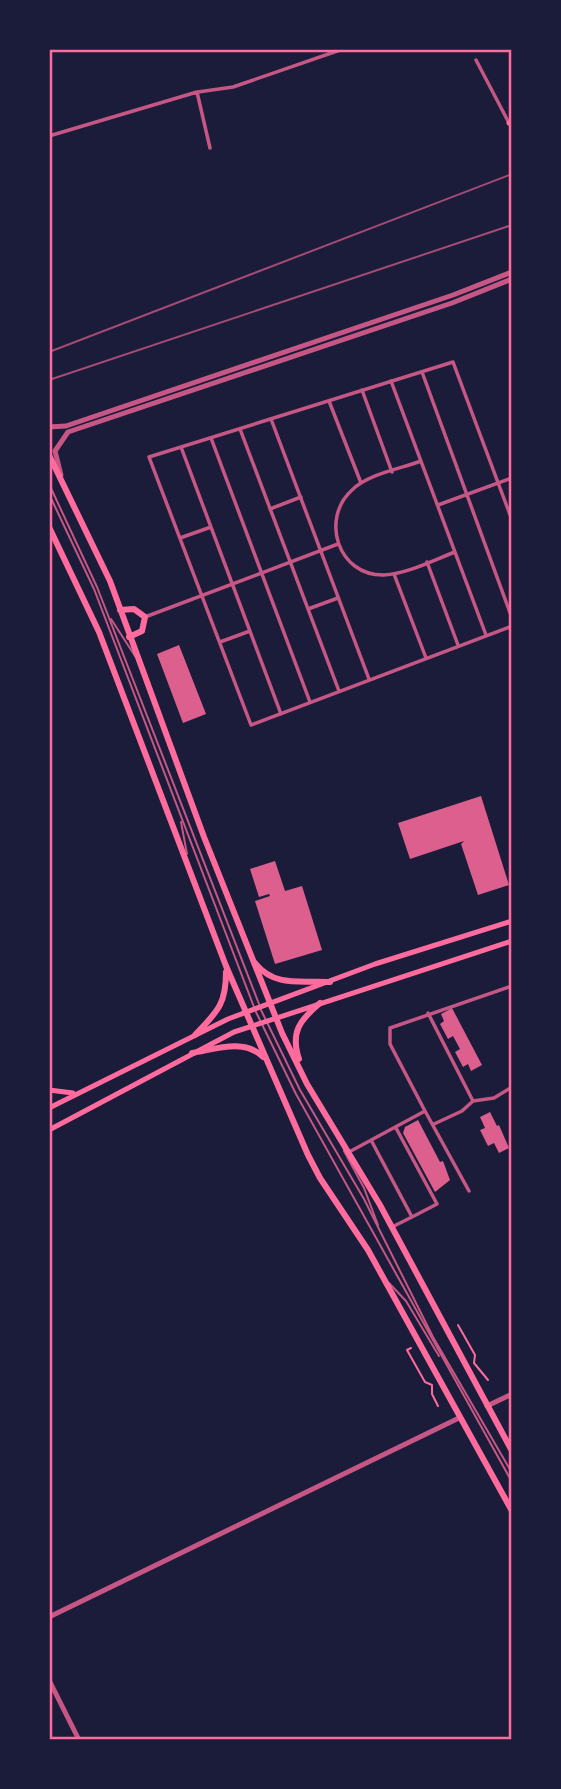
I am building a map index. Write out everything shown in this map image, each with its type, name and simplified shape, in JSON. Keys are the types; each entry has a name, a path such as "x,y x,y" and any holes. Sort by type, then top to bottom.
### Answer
{"main road":[{"path":"49,455 98,555 275,1018 307,1084 392,1227 512,1451"},
{"path":"49,527 99,632 245,1013 320,1178 382,1274 512,1511"},
{"path":"120,610 134,609 145,617 142,631 129,637"},
{"path":"49,1108 195,1035 269,1003 375,964 512,921"},
{"path":"49,1130 192,1053 251,1026 512,941"},
{"path":"251,957 261,971 282,982 330,982"},
{"path":"195,1035 224,999 226,966"},
{"path":"307,1084 294,1045 295,1031 300,1020 320,1003"},
{"path":"192,1053 248,1046 266,1059"},
{"path":"49,1090 66,1095 83,1091"}],"street":[{"path":"49,136 197,92 233,87 343,49"},
{"path":"476,60 511,122"},
{"path":"197,92 210,148"},
{"path":"49,427 80,422 453,295 512,272"},
{"path":"64,485 55,451 68,432 452,303 512,279"},
{"path":"512,520 453,362 149,457 251,725 512,625"},
{"path":"422,372 512,618"},
{"path":"391,381 487,635"},
{"path":"362,390 392,472"},
{"path":"329,401 361,483"},
{"path":"271,419 369,680"},
{"path":"240,429 339,691"},
{"path":"211,438 310,702"},
{"path":"181,447 281,714"},
{"path":"421,461 361,483 349,492 338,508 334,529 338,544 345,556 359,568 378,575 394,573 455,552"},
{"path":"438,506 512,478"},
{"path":"270,509 301,497"},
{"path":"180,538 211,527"},
{"path":"145,617 338,544"},
{"path":"426,562 458,646"},
{"path":"394,573 426,658"},
{"path":"308,609 338,598"},
{"path":"220,642 250,631"},
{"path":"470,1191 425,1111 387,1035 396,1023 512,986"},
{"path":"428,1013 473,1101"},
{"path":"434,1124 462,1111 473,1101 494,1098 512,1087"},
{"path":"349,1152 425,1111"},
{"path":"392,1227 437,1203 396,1127"},
{"path":"371,1140 412,1217"},
{"path":"487,1406 512,1394"},
{"path":"49,1617 459,1418"},
{"path":"49,1680 79,1740"}],"lane":[{"path":"49,484 107,613 257,1008"},
{"path":"49,495 94,589 180,818 257,1008 382,1236 433,1337 512,1473"},
{"path":"107,613 137,659"},
{"path":"180,818 190,873"},
{"path":"264,1022 296,1094 362,1209 444,1364"},
{"path":"335,1130 347,1159 364,1188 382,1236"},
{"path":"382,1274 406,1301 512,1482"}],"path":[{"path":"458,1325 475,1355 474,1363 488,1380"},
{"path":"411,1348 408,1352 425,1382 432,1385 432,1394 438,1406"}],"building":[{"path":"179,645 206,714 183,723 157,654"},
{"path":"481,796 509,885 478,895 461,844 464,841 410,859 398,823"},
{"path":"275,861 285,891 302,886 322,950 275,964 255,901 270,896 259,897 250,869"},
{"path":"452,1008 482,1065 471,1071 468,1064 463,1067 455,1052 460,1049 453,1036 448,1039 440,1024 444,1021 441,1014"},
{"path":"490,1112 509,1148 499,1153 494,1143 488,1146 480,1130 485,1128 480,1117"},
{"path":"418,1120 440,1162 443,1161 450,1180 435,1192 403,1133 405,1127"}],"railway":[{"path":"49,352 512,174"},
{"path":"49,380 512,225"}]}
